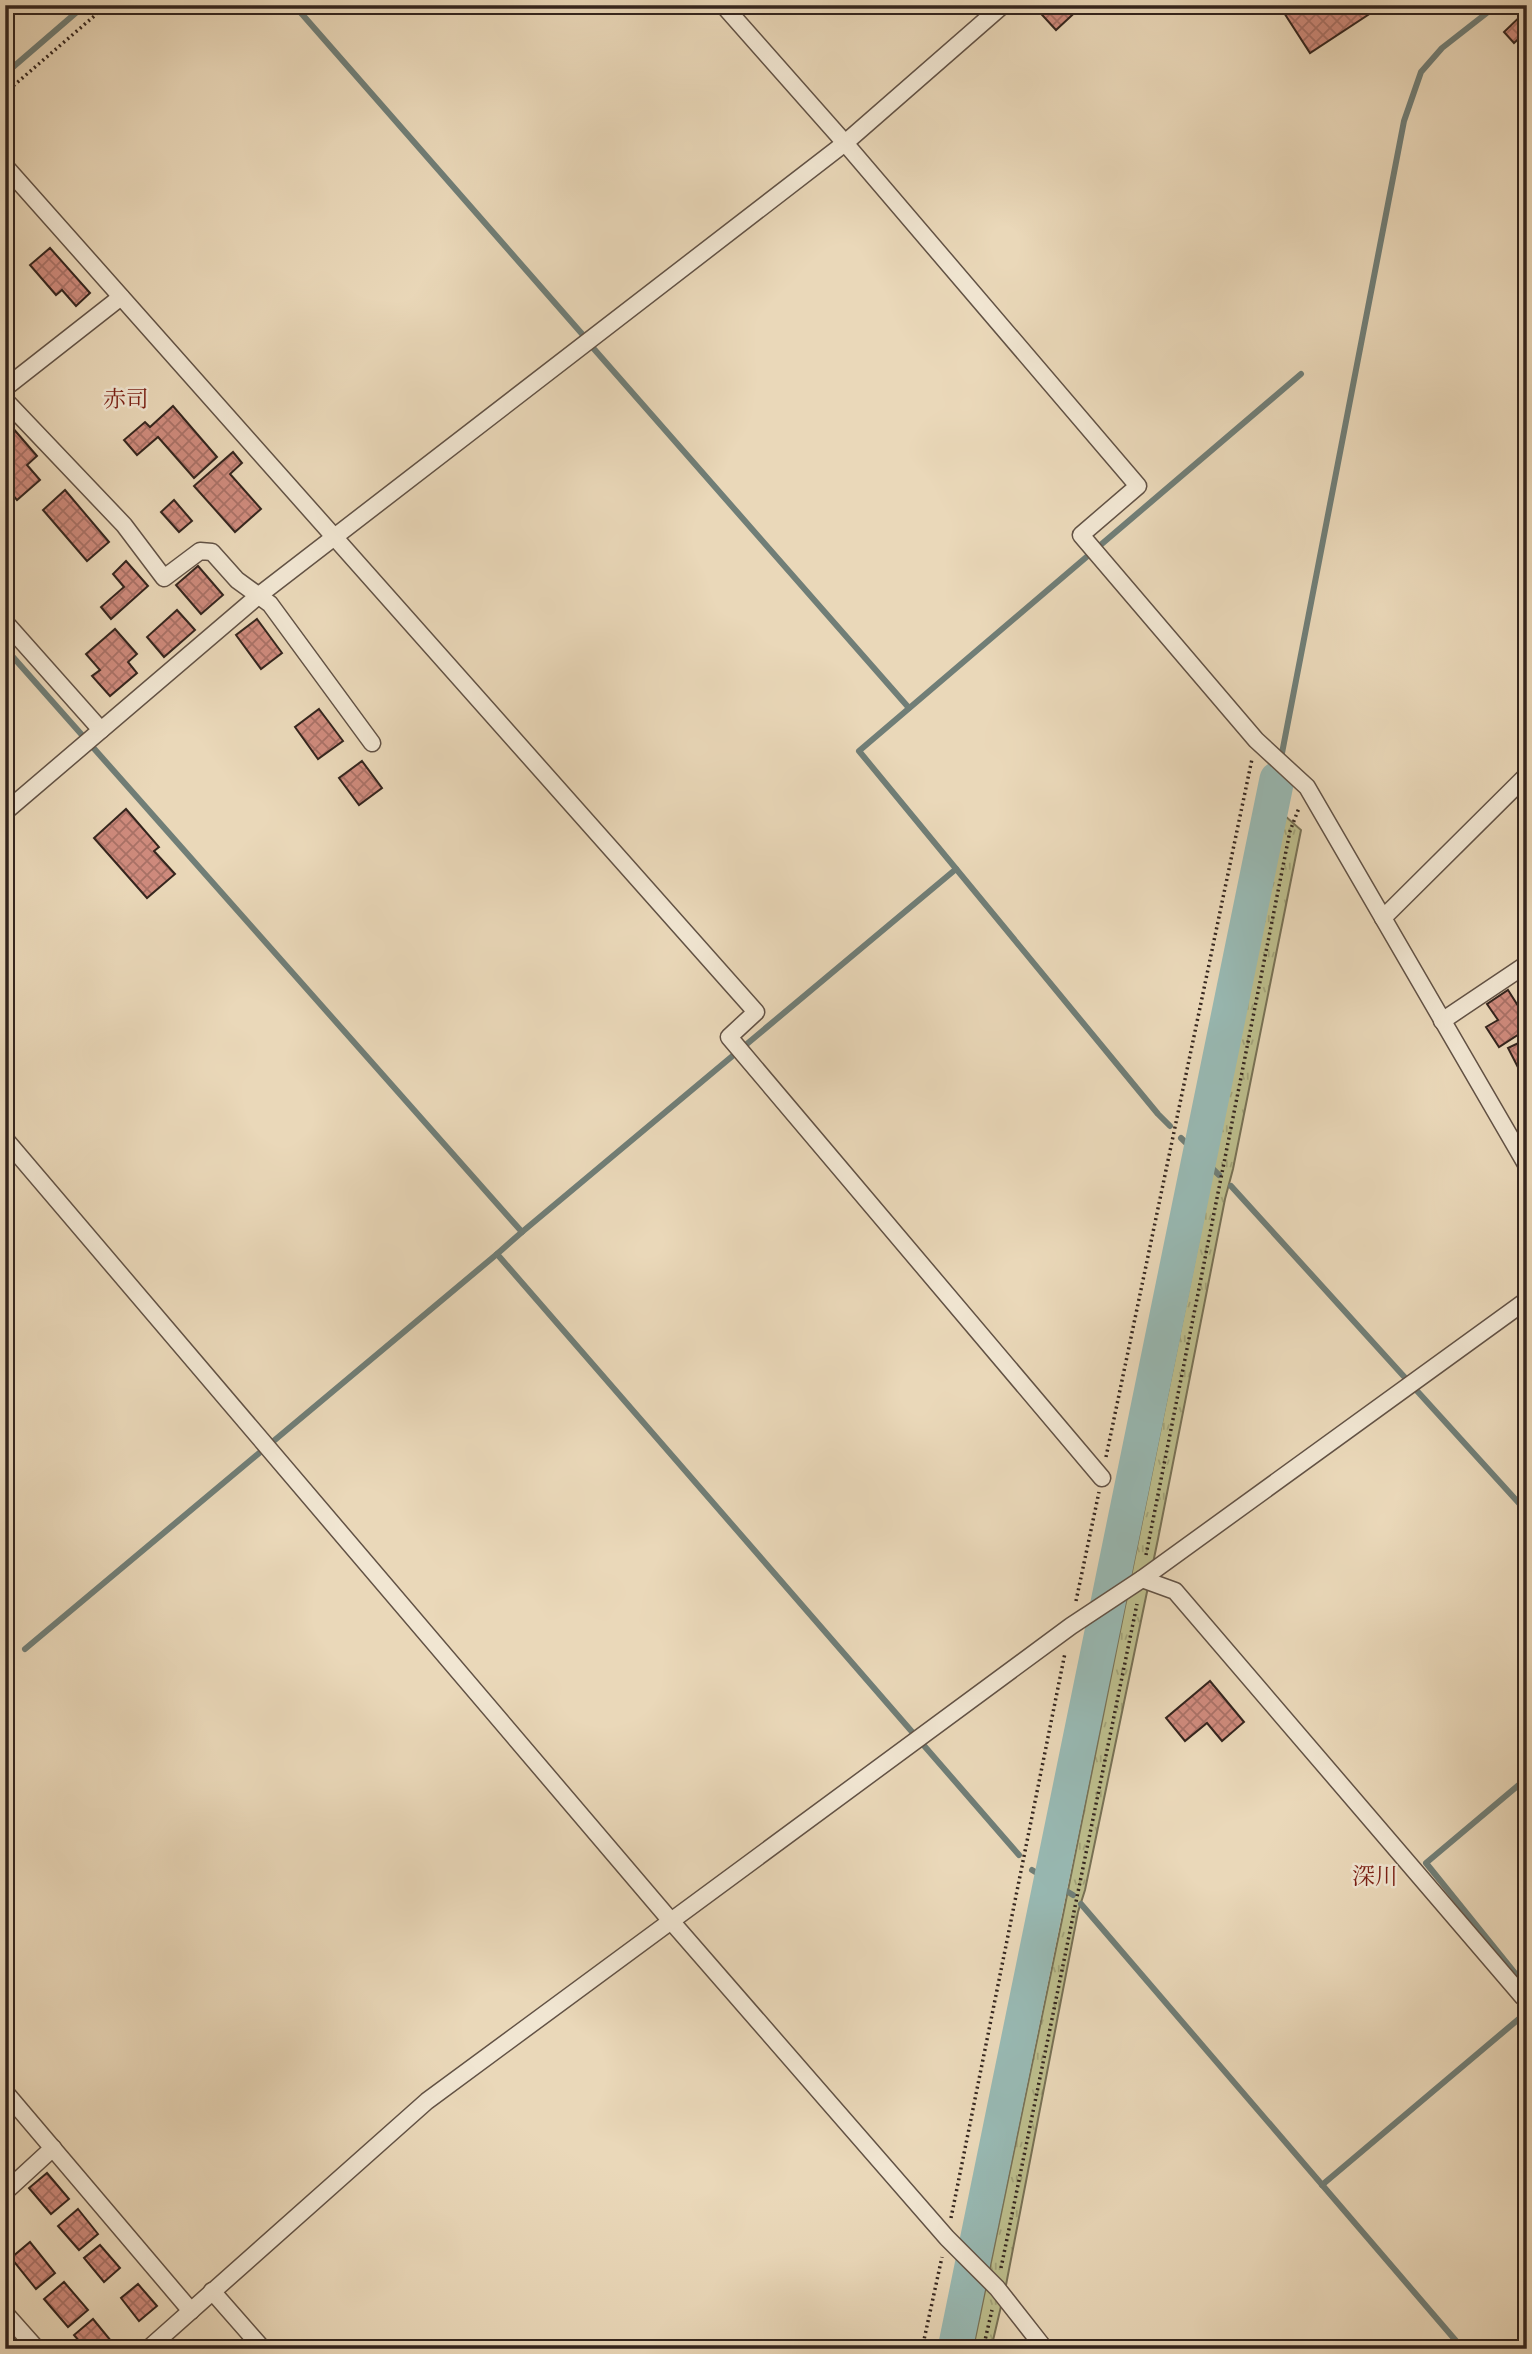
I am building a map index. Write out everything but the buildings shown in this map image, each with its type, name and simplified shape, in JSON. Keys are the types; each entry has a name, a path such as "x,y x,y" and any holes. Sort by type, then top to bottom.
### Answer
{"street":[{"path":"723,5 1138,486 1082,535 1256,740 1307,787 1527,1166"},
{"path":"5,812 258,596 845,144 1003,5"},
{"path":"5,166 756,1012 729,1037 1102,1478"},
{"path":"5,388 121,297"},
{"path":"5,400 124,524 164,578 200,551 212,552 237,580 270,604 372,743"},
{"path":"5,622 98,733"},
{"path":"1383,918 1527,775"},
{"path":"1442,1021 1527,964"},
{"path":"5,1139 671,1921 947,2238 997,2288 1045,2349"},
{"path":"148,2349 427,2101 1071,1626 1142,1578 1527,1300"},
{"path":"1142,1578 1175,1591 1523,1997"},
{"path":"5,2092 191,2311"},
{"path":"5,2192 53,2148"},
{"path":"212,2291 263,2349"},
{"path":"5,2313 37,2349"}],"path":[{"path":"5,93 107,5"},
{"path":"922,2349 1256,740"}],"green space":[{"path":"1284,815 1301,830 1158,1539 1085,1890 1078,1912 1006,2285 991,2349 973,2349 1064,1910"}],"waterway":[{"path":"5,74 85,5"},
{"path":"294,5 583,335"},
{"path":"1277,779 1404,121 1421,72 1442,48 1497,5"},
{"path":"594,349 909,708"},
{"path":"1170,1126 859,751 1301,374"},
{"path":"5,648 522,1232 497,1254 1019,1855"},
{"path":"955,2349 1277,779"},
{"path":"522,1232 956,869"},
{"path":"1181,1138 1219,1175"},
{"path":"1231,1186 1527,1512"},
{"path":"25,1649 497,1254"},
{"path":"1527,1778 1426,1863 1527,1988"},
{"path":"1032,1870 1073,1895"},
{"path":"1081,1904 1463,2349"},
{"path":"1322,2185 1527,2012"}],"district":[{"name":"赤司","path":"126,400"},
{"name":"深川","path":"1375,1877"}]}
